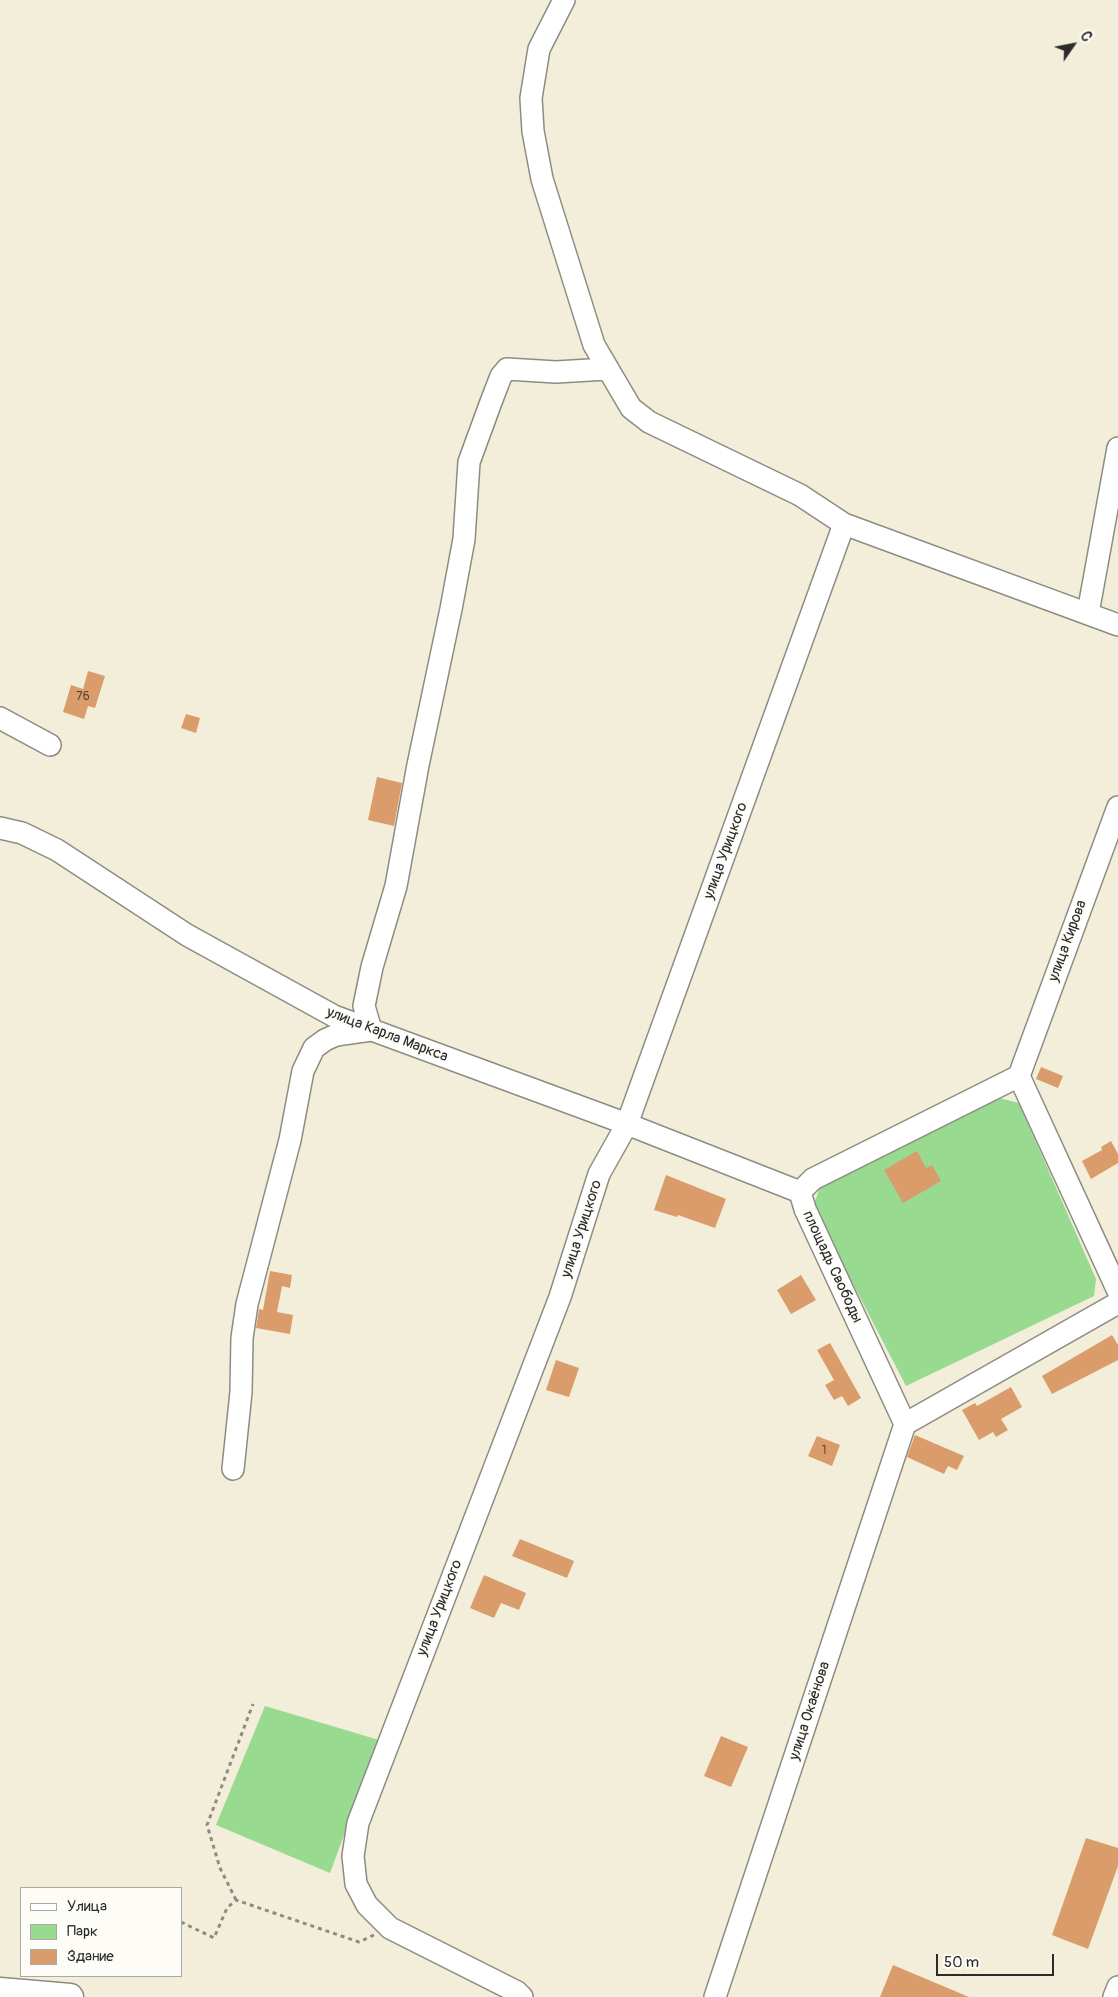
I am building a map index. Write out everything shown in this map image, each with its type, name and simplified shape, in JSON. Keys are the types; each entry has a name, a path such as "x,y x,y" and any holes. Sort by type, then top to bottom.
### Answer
{"main road":[{"path":"0,1991 70,1997"}],"street":[{"path":"564,0 550,24 537,56 531,98 533,131 542,179 594,346 631,408 649,422 800,495 844,524 1118,625"},
{"path":"233,1469 241,1392 242,1338 247,1304 290,1140 303,1072 314,1048 324,1040 336,1035 371,1030 364,1006 372,967 396,886 451,609 464,539 469,462 501,376 507,369 556,372 607,369"},
{"path":"1088,613 1118,448"},
{"name":"улица Урицкого","path":"522,1997 517,1992 390,1928 367,1905 356,1884 353,1856 358,1823 560,1297 600,1174 627,1124 844,524"},
{"path":"0,718 50,745"},
{"name":"улица Кирова","path":"1019,1076 1118,806"},
{"name":"улица Карла Маркса","path":"0,828 22,833 57,850 187,935 334,1016 627,1124 800,1192"},
{"path":"1019,1076 1118,1291"},
{"name":"площадь Свободы","path":"905,1424 804,1209 800,1192 813,1180 1019,1076"},
{"path":"905,1424 1118,1303"},
{"name":"улица Окаёнова","path":"715,1997 905,1424"},
{"path":"1114,1997 1118,1987"}],"path":[{"path":"252,1704 207,1825 220,1868 236,1900 359,1942 390,1928"},
{"path":"182,1922 214,1938 227,1908 236,1900"}],"green space":[{"path":"995,1097 1019,1103 1096,1279 1094,1296 906,1386 813,1207 821,1184"},
{"path":"265,1706 379,1740 330,1873 216,1825"}],"building":[{"path":"88,671 105,676 95,708 88,706 84,719 63,712 71,685 83,689"},
{"path":"186,714 200,718 196,733 181,728"},
{"path":"377,777 402,783 394,826 368,820"},
{"path":"1041,1067 1063,1076 1058,1088 1036,1079"},
{"path":"1111,1141 1118,1154 1118,1163 1091,1179 1082,1161 1102,1150 1101,1147"},
{"path":"917,1151 926,1168 932,1165 941,1181 903,1203 884,1170"},
{"path":"666,1175 726,1199 715,1228 678,1215 677,1217 654,1210"},
{"path":"270,1271 292,1275 290,1288 282,1286 277,1312 293,1315 290,1334 256,1328 259,1309 263,1310"},
{"path":"801,1275 816,1300 791,1314 777,1290"},
{"path":"1112,1335 1118,1345 1118,1360 1052,1394 1042,1376"},
{"path":"830,1343 861,1398 848,1406 842,1396 834,1400 825,1385 834,1380 817,1350"},
{"path":"556,1360 579,1368 569,1397 546,1390"},
{"path":"1011,1387 1022,1407 1001,1419 1008,1430 996,1437 993,1432 979,1440 962,1410 975,1403 977,1406"},
{"path":"915,1435 964,1456 957,1470 948,1466 944,1474 907,1457"},
{"path":"817,1436 840,1445 832,1466 808,1456"},
{"path":"520,1539 574,1561 567,1578 512,1556"},
{"path":"484,1575 526,1593 519,1610 501,1603 494,1618 470,1608"},
{"path":"721,1736 748,1747 731,1787 704,1776"},
{"path":"1086,1838 1118,1848 1118,1866 1088,1949 1052,1935"},
{"path":"893,1965 969,1997 880,1997"}]}
